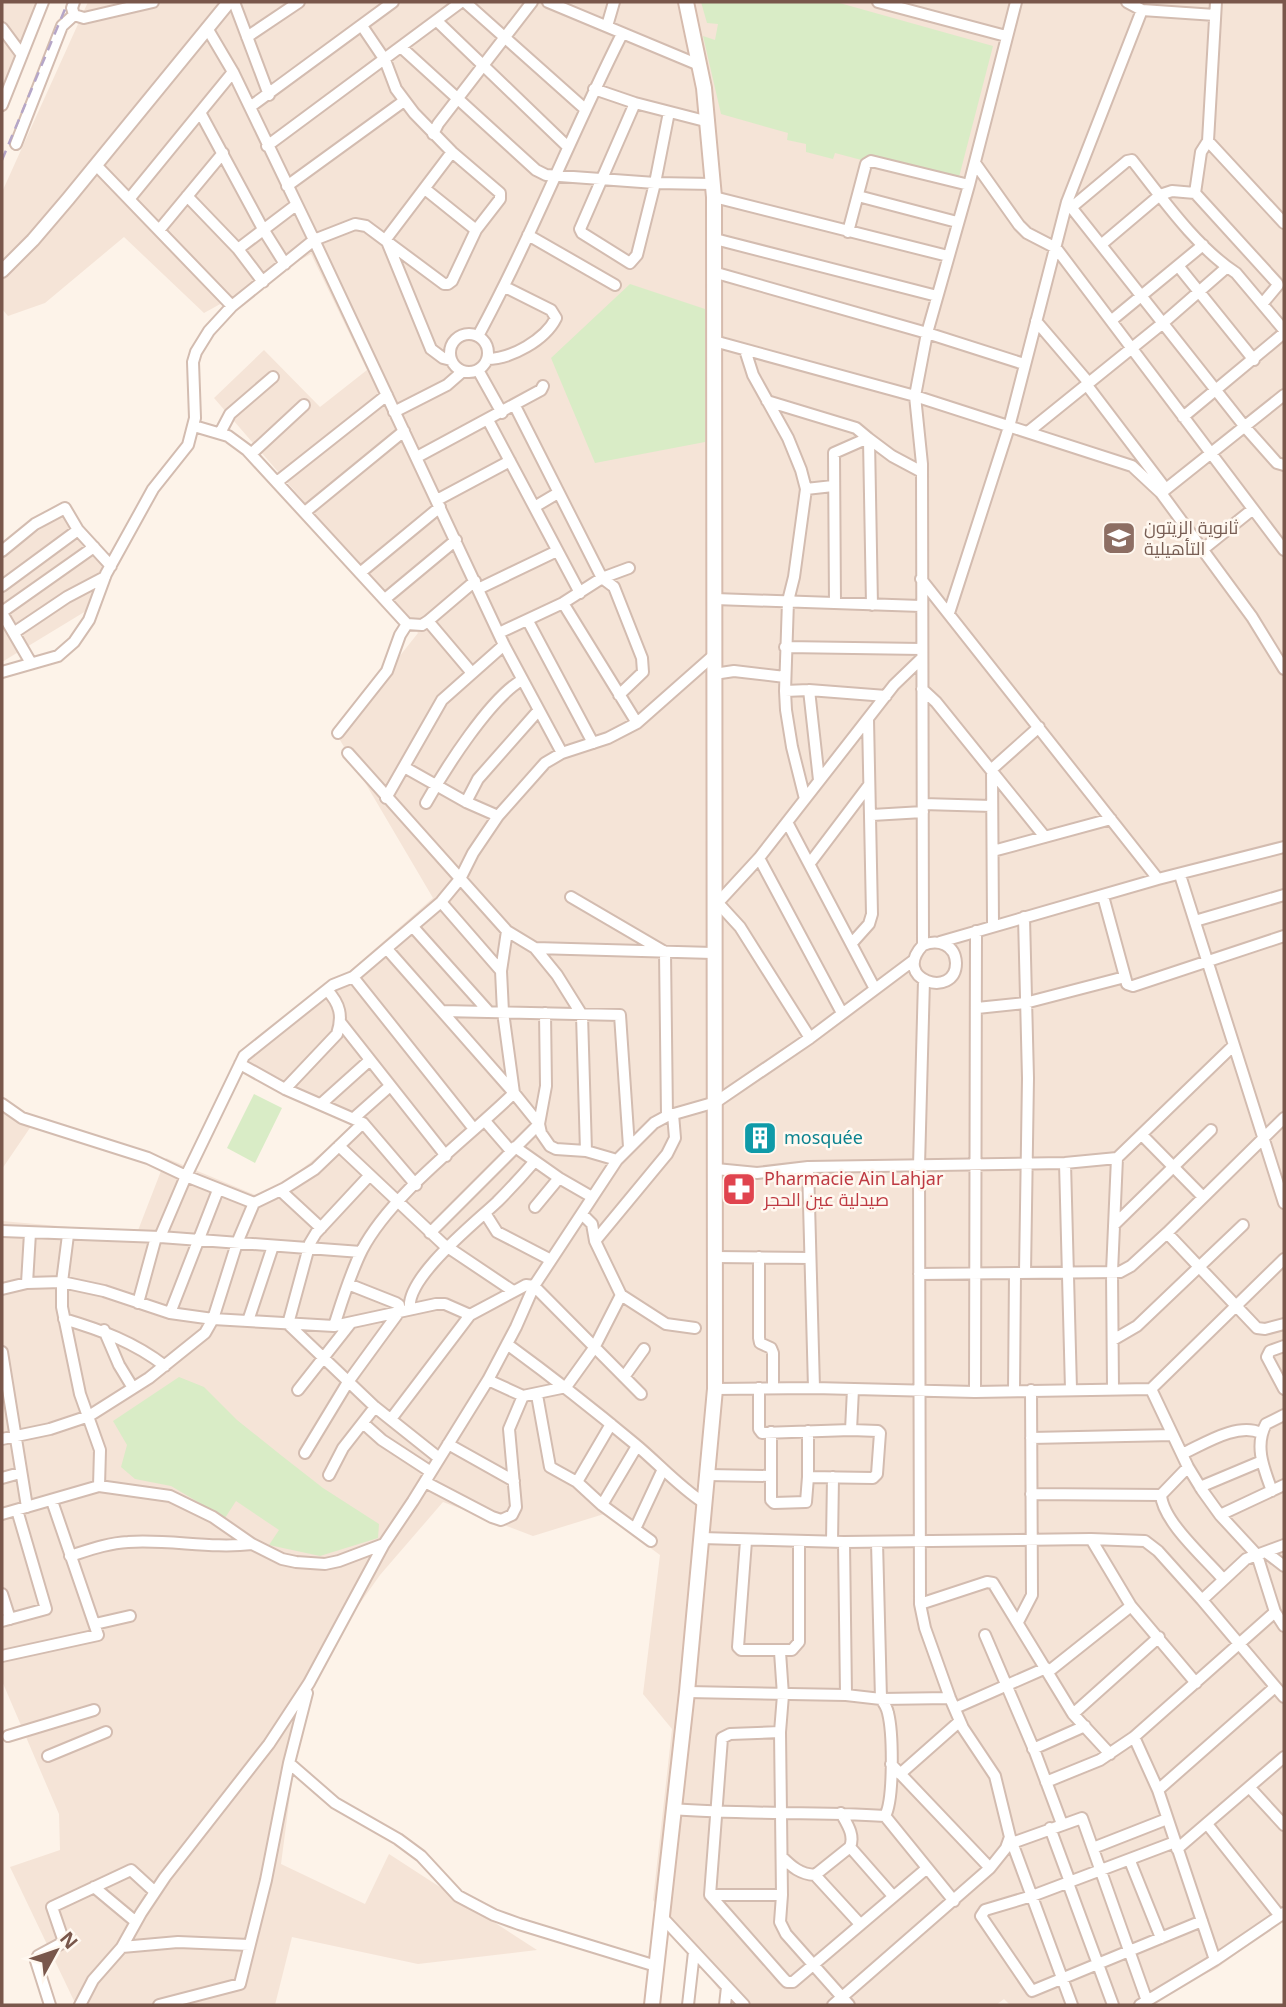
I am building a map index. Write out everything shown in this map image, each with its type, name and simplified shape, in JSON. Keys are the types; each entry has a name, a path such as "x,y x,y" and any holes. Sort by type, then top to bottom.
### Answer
{"main road":[{"path":"652,2005 688,1692 715,1388 714,190 709,122 686,2"}],"street":[{"path":"2,105 5,87 22,55 41,7 30,2"},
{"path":"74,2 74,15"},
{"path":"74,15 84,18 153,2"},
{"path":"2,271 33,240 231,2 269,95"},
{"path":"247,37 299,2"},
{"path":"250,107 393,2"},
{"path":"267,146 463,2 585,109"},
{"path":"433,134 532,2"},
{"path":"548,2 563,4 622,34 699,65"},
{"path":"607,26 614,2"},
{"path":"878,2 1006,36"},
{"path":"923,945 922,472 915,396 927,333 975,163 1016,2"},
{"path":"1127,2 1142,10 1214,15"},
{"path":"1195,192 1201,152 1208,141 1216,2"},
{"path":"949,613 1009,428 1056,248 1142,10"},
{"path":"16,144 62,26 74,15"},
{"path":"437,21 568,147"},
{"path":"2,672 58,656 74,642 89,620 108,572 153,489 188,445 194,426 193,362 196,352 209,331 232,306 314,240 355,224 366,226 444,284 448,284 452,281 476,230 502,196 433,134 404,101 396,89 385,60 362,26"},
{"path":"208,28 233,72 314,240 504,645 562,753"},
{"path":"2,29 22,55"},
{"path":"478,336 505,287 594,89 622,34"},
{"path":"402,48 536,170 555,176 603,177 714,190 848,232 948,256"},
{"path":"130,198 233,72"},
{"path":"594,89 635,103 709,122"},
{"path":"287,186 404,101"},
{"path":"635,103 580,229 582,233 629,263 637,255 669,112"},
{"path":"201,114 285,264"},
{"path":"1208,141 1284,223"},
{"path":"386,239 452,152"},
{"path":"160,229 223,153"},
{"path":"1070,205 1130,160 1203,245 1226,268 1236,273 1284,331 1254,360 1183,417"},
{"path":"848,232 866,164 871,161 969,185"},
{"path":"975,163 1018,225 1027,233 1056,248 1284,550"},
{"path":"96,164 232,306"},
{"path":"425,189 476,230"},
{"path":"1102,244 1160,195 1172,191 1195,192 1278,285 1263,303"},
{"path":"187,196 238,249 263,282"},
{"path":"858,196 957,222"},
{"path":"238,249 296,205"},
{"path":"1070,205 1245,427 1277,463 1284,465"},
{"path":"527,234 615,285"},
{"path":"386,239 431,349 452,360"},
{"path":"715,239 937,296"},
{"path":"1112,320 1203,245"},
{"path":"1179,267 1254,360"},
{"path":"1027,432 1163,323 1226,268"},
{"path":"713,272 927,333 1024,364"},
{"path":"487,359 497,359 524,348 556,318 551,310 505,287"},
{"path":"1036,321 1087,384 1252,617 1284,669"},
{"path":"394,412 447,385 463,371 478,370 487,359 487,346 478,336 467,334 457,339 451,348 454,365 463,371"},
{"path":"714,341 915,396 1132,466 1163,491"},
{"path":"745,350 747,362 788,438 806,489 785,647 785,691 792,747 805,799"},
{"path":"478,370 502,413"},
{"path":"220,433 230,414 273,377"},
{"path":"417,457 515,406 544,386"},
{"path":"277,482 387,395"},
{"path":"1163,491 1284,397"},
{"path":"767,401 856,428 903,463 922,472"},
{"path":"251,454 304,405"},
{"path":"515,406 602,578 614,587 643,666 643,672 619,695"},
{"path":"488,421 536,506 580,593"},
{"path":"194,426 236,440 407,624 422,625 476,585 557,551"},
{"path":"305,512 404,430"},
{"path":"835,603 834,453 869,439"},
{"path":"869,439 872,605"},
{"path":"360,573 439,503 510,461"},
{"path":"806,489 833,486"},
{"path":"536,506 558,493"},
{"path":"2,551 34,524 65,508 108,572"},
{"path":"1202,550 1253,509"},
{"path":"2,586 78,530"},
{"path":"385,599 456,540"},
{"path":"31,663 2,612 93,547"},
{"path":"499,633 563,603 602,578 629,568"},
{"path":"15,632 108,572"},
{"path":"921,579 1158,879"},
{"path":"715,599 921,606"},
{"path":"563,603 637,723"},
{"path":"428,621 472,673"},
{"path":"528,621 593,744"},
{"path":"338,733 387,671 400,635 407,624"},
{"path":"386,798 442,700 504,645"},
{"path":"785,647 922,653"},
{"path":"810,1038 740,927 716,906 759,858 922,653"},
{"path":"138,1303 158,1237 244,1056 333,985 353,977 414,928 441,902 460,879 473,853 499,816 536,771 562,753 624,732 714,655"},
{"path":"714,674 734,671 785,677"},
{"path":"426,803 500,696 522,680"},
{"path":"922,689 992,769 1045,837"},
{"path":"785,691 809,690 886,696"},
{"path":"809,690 819,780"},
{"path":"466,802 478,779 538,711"},
{"path":"852,943 869,924 872,914 868,719"},
{"path":"993,925 992,769 1039,727"},
{"path":"348,753 507,930 535,948 557,975 582,1015 586,1151"},
{"path":"404,767 466,802 499,816"},
{"path":"810,863 869,785"},
{"path":"872,815 923,808 992,806"},
{"path":"993,851 1111,819"},
{"path":"787,822 875,989"},
{"path":"940,942 948,946 953,953 955,970 943,982 934,984 924,980 915,969 914,960 923,945 1158,879 1284,848"},
{"path":"759,858 842,1013"},
{"path":"1180,874 1284,1203"},
{"path":"1195,921 1284,895"},
{"path":"1103,896 1127,984 1133,986 1284,936"},
{"path":"571,897 665,952"},
{"path":"441,902 502,971"},
{"path":"1014,1391 1027,1164 1024,917"},
{"path":"414,928 489,1012"},
{"path":"507,930 502,971 503,1012 514,1093"},
{"path":"975,1392 978,1008 976,931"},
{"path":"535,948 713,954"},
{"path":"387,949 514,1093 539,1124 541,1133 550,1146 556,1150 586,1151 617,1160"},
{"path":"595,1241 673,1143 675,1132 670,1115 665,952"},
{"path":"79,2005 93,1980 122,1947 155,1892 269,1744 309,1683 384,1544 488,1380 534,1286 617,1160 654,1123 670,1115 716,1102 810,1038 914,960"},
{"path":"353,977 474,1129"},
{"path":"978,1008 1025,1003 1125,977"},
{"path":"924,980 919,1166 920,1604 925,1628 952,1703 960,1721 995,1776 1011,1840 1072,2005"},
{"path":"285,1089 337,1034 341,1023 338,1003 327,990"},
{"path":"443,1011 620,1015 629,1147"},
{"path":"430,1233 539,1124 546,1086 545,1013"},
{"path":"341,1023 446,1156"},
{"path":"716,1169 757,1172 808,1167 1065,1163 1117,1158 1233,1046"},
{"path":"321,1104 370,1060"},
{"path":"240,1064 285,1089 359,1121 416,1185"},
{"path":"2,1439 50,1429 89,1416 165,1366 205,1333 213,1319 237,1242 254,1203 281,1191 315,1169 340,1146 390,1086"},
{"path":"334,1326 361,1252 377,1227 398,1202 514,1093"},
{"path":"2,1104 22,1118 148,1158 254,1203"},
{"path":"919,1274 1127,1270 1284,1118"},
{"path":"485,1121 513,1149 592,1196"},
{"path":"1114,1225 1210,1130"},
{"path":"1142,1135 1203,1197"},
{"path":"340,1146 430,1233 513,1291"},
{"path":"1113,1388 1112,1272 1117,1158"},
{"path":"305,1453 348,1382 405,1311 412,1293 447,1246 485,1213 534,1162"},
{"path":"1065,1163 1071,1389"},
{"path":"808,1167 814,1388"},
{"path":"288,1324 310,1243 369,1175"},
{"path":"535,1207 559,1178"},
{"path":"170,1313 218,1189"},
{"path":"281,1191 321,1228"},
{"path":"485,1213 497,1232 551,1260"},
{"path":"582,1214 593,1224 595,1241 621,1295 666,1324 695,1328"},
{"path":"1113,1339 1136,1326 1243,1225"},
{"path":"2,1231 158,1237 361,1252"},
{"path":"27,1283 30,1233"},
{"path":"1167,1233 1257,1328 1284,1324"},
{"path":"68,1235 62,1282 64,1319 80,1394 100,1450 99,1486"},
{"path":"248,1321 273,1247"},
{"path":"716,1257 810,1258"},
{"path":"759,1257 759,1338 760,1343 771,1348 773,1353 773,1388"},
{"path":"715,1388 921,1392 1152,1389 1284,1259"},
{"path":"2,1289 27,1283 62,1282 101,1290 170,1313 288,1324 350,1324 436,1304 445,1304 470,1315"},
{"path":"348,1284 396,1303 405,1311"},
{"path":"391,1419 470,1315 526,1285 534,1286 641,1394"},
{"path":"488,1380 523,1396 566,1387 594,1348 621,1295"},
{"path":"64,1319 104,1331 151,1355 165,1366"},
{"path":"288,1324 375,1407 439,1458"},
{"path":"298,1390 350,1324"},
{"path":"1261,1329 1270,1351"},
{"path":"104,1331 133,1388"},
{"path":"507,1345 566,1387 638,1446 678,1484 704,1503"},
{"path":"1284,1346 1270,1351 1267,1357 1284,1389"},
{"path":"624,1377 644,1349"},
{"path":"2,1352 5,1404 14,1435 22,1509 46,1609 6,1620 2,1594"},
{"path":"759,1388 759,1429 762,1433 851,1430 880,1433 877,1474 873,1478 808,1477"},
{"path":"851,1430 853,1389"},
{"path":"1152,1389 1188,1467 1220,1515 1262,1554 1284,1566"},
{"path":"1017,1622 1032,1595 1031,1390"},
{"path":"537,1395 550,1467 577,1482 602,1505 651,1541"},
{"path":"363,1423 428,1477 501,1520 512,1515 516,1507 509,1429 523,1396"},
{"path":"329,1475 343,1448 375,1407"},
{"path":"1272,1491 1262,1461 1259,1440 1266,1424 1283,1420"},
{"path":"577,1482 611,1424"},
{"path":"1182,1454 1240,1429 1261,1433"},
{"path":"771,1432 770,1498 774,1503 807,1502 808,1431"},
{"path":"1031,1438 1173,1436"},
{"path":"448,1444 514,1481"},
{"path":"602,1505 638,1446"},
{"path":"1200,1487 1262,1461"},
{"path":"1031,1494 1161,1496 1188,1467"},
{"path":"635,1529 663,1469"},
{"path":"2,1478 20,1473"},
{"path":"707,1475 771,1476"},
{"path":"833,1477 846,1695"},
{"path":"1220,1515 1284,1485"},
{"path":"2,1514 99,1486 170,1496 212,1517 252,1544 282,1559 325,1564 384,1544"},
{"path":"1161,1496 1174,1524 1223,1579"},
{"path":"2,1656 98,1635 52,1501"},
{"path":"701,1538 838,1542 1091,1539 1145,1541 1158,1551 1202,1600 1284,1697"},
{"path":"1091,1539 1131,1606 1196,1683"},
{"path":"746,1541 738,1647 741,1650 780,1651 792,1650 799,1638 799,1541"},
{"path":"70,1556 126,1542 182,1542 232,1547 252,1544"},
{"path":"877,1542 881,1699 889,1716 891,1764 890,1799 885,1816"},
{"path":"1202,1600 1246,1559 1284,1545"},
{"path":"1046,1782 1110,1754 1134,1737 1238,1644 1280,1617 1262,1554"},
{"path":"920,1604 991,1582 1073,1714 1110,1754"},
{"path":"688,1692 846,1695 952,1703 1005,1687 1047,1670 1131,1606"},
{"path":"95,1624 130,1616"},
{"path":"985,1635 1062,1824"},
{"path":"1073,1714 1159,1637"},
{"path":"780,1651 783,1695 780,1732 780,1922 783,1930 813,1963 842,2003 990,1868 1011,1840 1082,1818 1129,1952 1143,2003 1215,1960 1282,1915 1207,1824"},
{"path":"159,2005 240,1984 266,1880 289,1763 309,1683"},
{"path":"1158,1790 1275,1687"},
{"path":"8,1736 94,1710"},
{"path":"900,1774 960,1721"},
{"path":"1033,1749 1085,1726"},
{"path":"48,1756 106,1732"},
{"path":"780,1732 723,1736 710,1895 787,1982 793,1982 926,1869"},
{"path":"1134,1737 1158,1790 1215,1960"},
{"path":"1202,1921 1035,1991 1029,1990 981,1916 985,1910 1176,1846 1207,1824 1284,1757"},
{"path":"289,1763 335,1803 398,1839 421,1856 458,1896 494,1915 519,1924 656,1966"},
{"path":"891,1764 990,1868"},
{"path":"1250,1788 1284,1825"},
{"path":"674,1810 885,1816 954,1901"},
{"path":"815,1875 849,1847 852,1837 841,1813"},
{"path":"1093,1849 1167,1819"},
{"path":"1050,1828 1113,2005"},
{"path":"849,1847 893,1896"},
{"path":"782,1857 803,1874 815,1875 860,1924"},
{"path":"1130,1861 1161,1938"},
{"path":"50,2005 36,1961 38,1956 64,1942 52,1907 131,1870 155,1892"},
{"path":"94,1887 136,1922"},
{"path":"710,1895 782,1895"},
{"path":"662,1917 744,2005"},
{"path":"122,1947 178,1942 249,1945"},
{"path":"688,2005 694,1952"},
{"path":"725,2005 727,1987"}],"shaded area":[{"path":"2,2 45,2 2,116"},
{"path":"88,2 1284,2 1284,1919 1217,1968 1141,2005 1010,2005 1004,1999 996,2005 730,2005 653,1900 672,1729 643,1694 660,1555 604,1514 533,1536 443,1502 380,1575 305,1681 281,1864 365,1904 389,1854 537,1950 418,1964 292,1937 275,2005 76,2005 10,1867 60,1850 59,1814 2,1681 2,1221 137,1233 166,1158 265,1199 360,1122 247,1061 433,898 337,735 418,633 214,398 264,350 320,407 367,370 311,254 204,313 124,237 45,303 8,316 2,309 2,192"},
{"path":"63,513 106,566 86,611 2,662 2,557"},
{"path":"2,1109 38,1116 2,1169"}],"green space":[{"path":"701,2 836,2 993,46 958,181 872,155 869,162 835,153 833,159 806,152 806,144 787,140 788,133 721,114 703,36 715,40 718,24 707,23"},
{"path":"630,284 705,309 705,442 595,463 551,358"},
{"path":"254,1094 282,1108 255,1163 227,1148"},
{"path":"179,1377 204,1387 237,1420 282,1456 323,1488 379,1524 378,1538 320,1556 269,1545 279,1530 236,1501 225,1518 171,1486 135,1479 121,1467 127,1445 113,1421"}],"railway":[{"path":"2,160 68,2"}],"place":[{"name":"ثانوية الزيتون التأهيلية","path":"1119,538"},
{"name":"mosquée","path":"760,1138"},
{"name":"Pharmacie Ain Lahjar صيدلية عين الحجر","path":"739,1189"}]}
